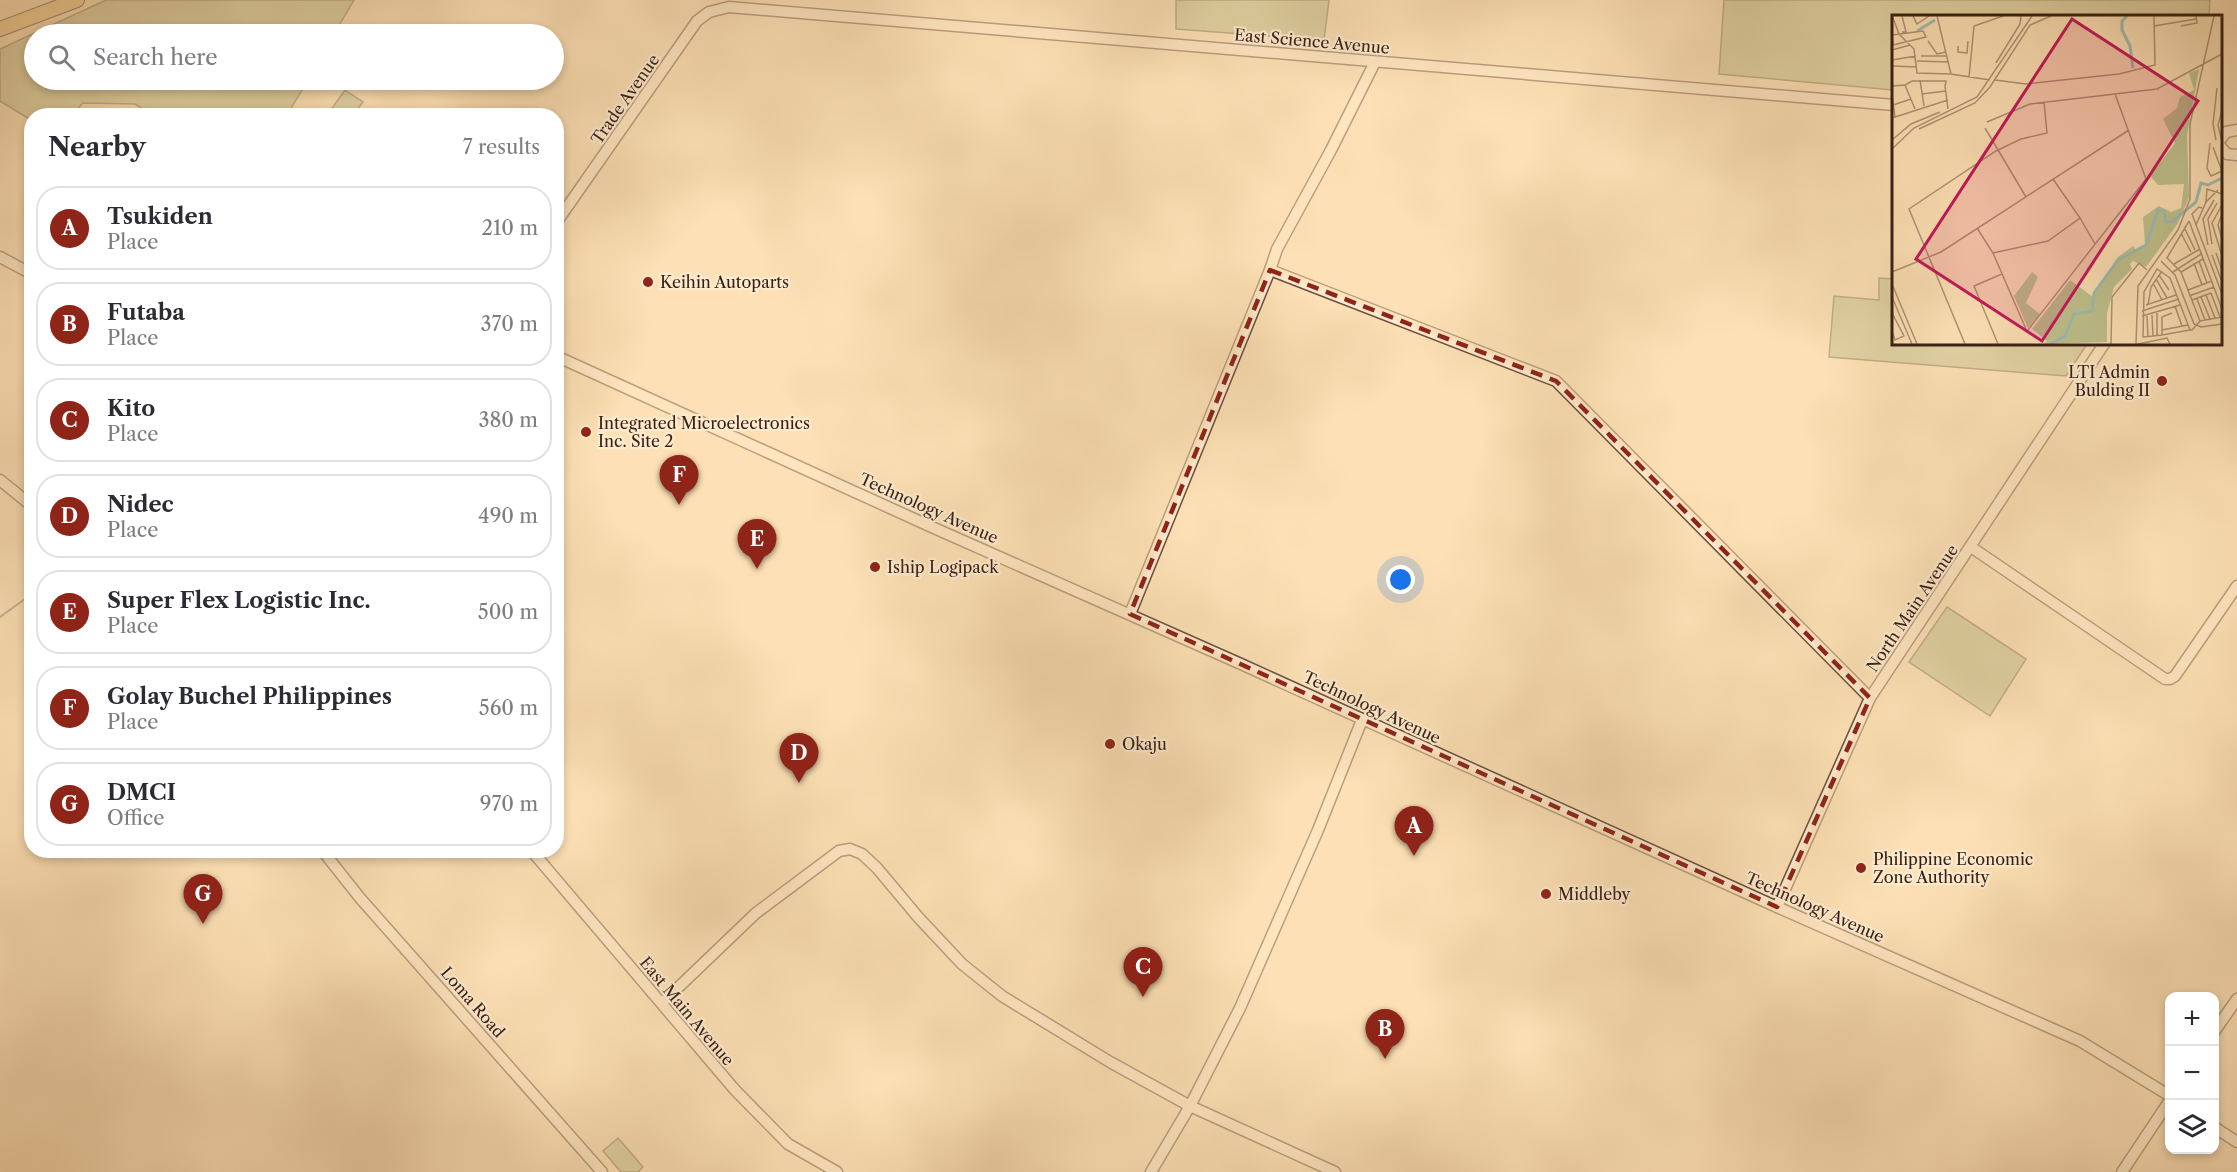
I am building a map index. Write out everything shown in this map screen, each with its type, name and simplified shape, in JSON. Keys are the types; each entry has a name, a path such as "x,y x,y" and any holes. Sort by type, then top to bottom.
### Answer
{"main road":[{"path":"0,29 77,0"}],"street":[{"name":"East Science Avenue","path":"729,7 1892,105"},
{"name":"Trade Avenue","path":"564,212 697,21 709,12 729,7"},
{"path":"1130,614 1277,249 1331,150 1375,62"},
{"path":"2222,135 2230,130 2237,130"},
{"path":"2222,153 2237,155"},
{"path":"0,256 24,270"},
{"path":"1270,270 1556,381 1870,698"},
{"name":"North Main Avenue","path":"1777,907 1870,698 2103,345"},
{"name":"Technology Avenue","path":"564,361 1777,907 2080,1041 2165,1095"},
{"path":"0,480 24,500"},
{"path":"1971,548 2165,679 2175,676 2237,586"},
{"path":"1151,1172 1190,1106 1240,1008 1318,830 1362,720"},
{"path":"662,1003 756,914 839,851 850,849 862,854 878,868 918,917 962,964 1002,996 1102,1058 1190,1106 1335,1172"},
{"name":"Loma Road","path":"328,858 360,898 602,1172"},
{"name":"East Main Avenue","path":"538,858 735,1090 788,1144 837,1172"},
{"path":"2219,1025 2237,999"},
{"path":"2122,1172 2168,1100"},
{"path":"2219,1130 2237,1142"}],"highlighted area":[{"path":"1270,270 1556,381 1870,698 1777,907 1130,614"}],"green space":[{"path":"106,0 354,0 340,24 54,24"},
{"path":"1176,0 1329,0 1324,40 1176,29"},
{"path":"1724,0 2210,0 2209,15 1892,15 1892,90 1719,74"},
{"path":"24,38 24,90 302,90 291,108 142,108 135,104 83,103 78,108 24,108 24,116 0,101 0,49"},
{"path":"345,90 363,102 358,108 332,108"},
{"path":"1879,278 1892,279 1892,345 2086,345 2066,376 1829,357 1834,296 1879,300"},
{"path":"1947,607 2026,659 1990,716 1909,662"},
{"path":"618,1138 643,1167 638,1172 621,1172 603,1151"}],"waterway":[{"path":"0,617 24,600"}],"place":[{"name":"Keihin Autoparts","path":"648,282"},
{"name":"LTI Admin Bulding II","path":"2162,381"},
{"name":"Integrated Microelectronics Inc. Site 2","path":"586,432"},
{"name":"Golay Buchel Philippines","path":"679,505"},
{"name":"Iship Logipack","path":"875,567"},
{"name":"Super Flex Logistic Inc.","path":"757,569"},
{"name":"Okaju","path":"1110,744"},
{"name":"Nidec","path":"799,783"},
{"name":"Tsukiden","path":"1414,856"},
{"name":"Philippine Economic Zone Authority","path":"1861,868"},
{"name":"Middleby","path":"1546,894"},
{"name":"DMCI","path":"203,924"},
{"name":"Kito","path":"1143,997"},
{"name":"Futaba","path":"1385,1059"}]}
